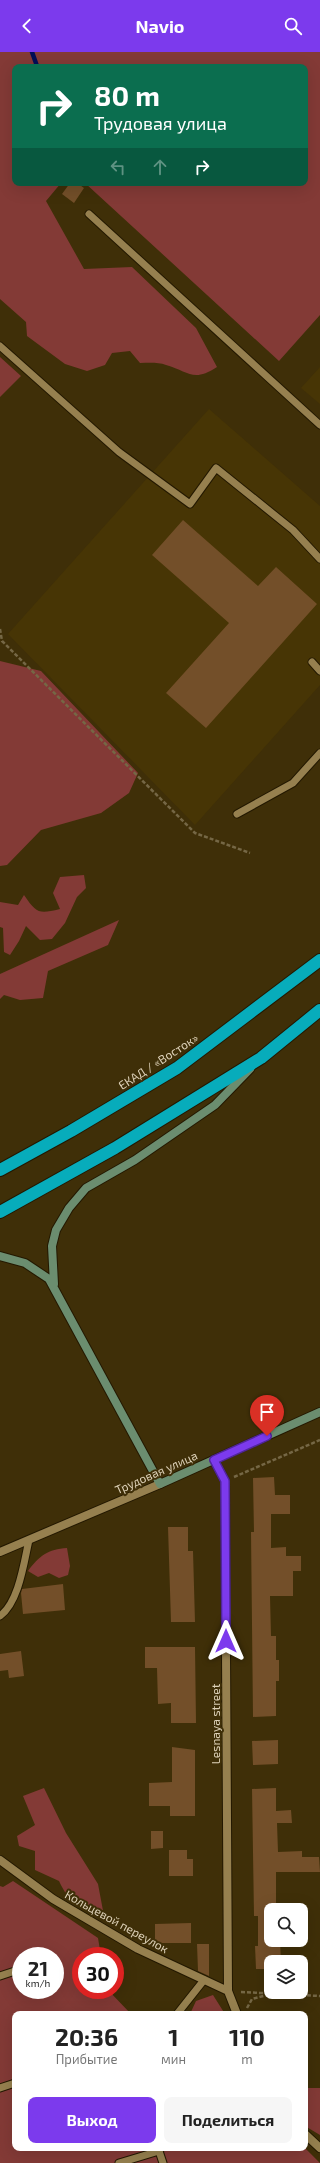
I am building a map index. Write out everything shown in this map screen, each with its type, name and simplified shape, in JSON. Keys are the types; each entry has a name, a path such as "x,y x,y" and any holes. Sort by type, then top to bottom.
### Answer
{"highway":[{"name":"ЕКАД / «Восток»","path":"0,1170 71,1131 177,1068 320,960"},
{"path":"0,1212 115,1148 261,1058 320,1010"}],"main road":[{"path":"54,1287 52,1246 56,1230 69,1208 86,1188 135,1160 215,1105 261,1058"},
{"path":"0,1256 25,1263 49,1279 160,1484"},
{"name":"Трудовая улица","path":"160,1484 320,1412"}],"street":[{"name":"Lesnaya street","path":"214,1460 225,1481 228,1991"},
{"name":"Трудовая улица","path":"0,1552 160,1484"},
{"name":"Кольцевой переулок","path":"0,1860 53,1899 138,1950 228,1991"},
{"path":"228,1991 236,2011"},
{"path":"308,2137 320,2148"}],"lane":[{"path":"89,214 320,425"},
{"path":"0,346 119,452 190,504 216,468 293,530 320,559"},
{"path":"312,662 320,671"},
{"path":"237,814 293,783 320,753"},
{"path":"0,1616 4,1613 16,1590 29,1540"},
{"path":"0,1976 12,1972"},
{"path":"179,2011 204,1980"},
{"path":"0,2088 12,2084"},
{"path":"119,2163 157,2151"},
{"path":"160,2151 163,2163"}],"path":[{"path":"0,630 2,642 195,833 250,853"},
{"path":"225,1481 320,1440"},
{"path":"228,1991 264,1994"},
{"path":"248,2011 249,2002 252,1999 264,1995"},
{"path":"308,1996 320,1996"}],"shaded area":[{"path":"0,52 320,52 320,315 279,361 88,186 308,186 308,64 12,64 12,186 58,186 46,201 84,269 132,267 196,328 217,367 209,372 196,375 163,364 140,363 130,351 112,353 105,365 87,371 65,364 27,336 26,322 0,299"},
{"path":"0,357 21,376 0,397"},
{"path":"320,367 320,404 301,388"},
{"path":"209,409 320,506 320,685 195,825 8,634"},
{"path":"0,661 41,671 138,773 129,793 101,813 41,830 7,865 0,866"},
{"path":"84,875 86,888 77,897 65,923 52,939 40,940 26,926 10,955 4,952 3,928 0,927 0,902 18,905 24,895 32,906 39,911 47,912 60,909 53,893 60,877"},
{"path":"119,920 108,945 48,971 43,998 20,1000 4,995 0,999 0,974"},
{"path":"67,1548 70,1566 68,1575 59,1578 49,1573 38,1577 28,1571 44,1554 54,1550"},
{"path":"44,1788 66,1833 98,1884 104,1916 76,1905 67,1896 59,1881 35,1870 35,1851 19,1846 17,1836 35,1825 23,1796"},
{"path":"13,1881 98,1938 100,1947 72,1947 72,1999 117,1999 128,2011 12,2011 12,2151 308,2151 320,2163 0,2163 0,1886 3,1887"},
{"path":"213,1995 223,2011 191,2011 196,2001"},
{"path":"308,2088 320,2088 320,2135 308,2128"}],"building":[{"path":"68,186 81,186 84,188 74,203 62,194"},
{"path":"183,520 258,586 276,567 317,604 206,728 166,693 229,623 152,555"},
{"path":"274,1477 275,1495 290,1495 290,1514 271,1514 271,1548 286,1547 286,1556 301,1556 301,1571 293,1571 293,1596 270,1596 271,1636 276,1636 276,1660 279,1660 279,1681 276,1681 276,1716 253,1717 251,1532 254,1532 253,1478"},
{"path":"168,1527 188,1527 188,1551 193,1551 195,1622 171,1622"},
{"path":"63,1584 65,1610 23,1614 22,1589"},
{"path":"145,1647 195,1647 196,1723 171,1723 171,1703 158,1704 157,1668 145,1668"},
{"path":"21,1651 24,1676 9,1678 8,1670 0,1671 0,1654"},
{"path":"278,1740 278,1764 253,1765 252,1741"},
{"path":"172,1747 195,1750 195,1816 170,1816 170,1806 149,1806 149,1783 172,1782"},
{"path":"276,1788 276,1811 291,1810 292,1823 277,1823 278,1852 302,1851 302,1857 319,1857 320,1872 276,1872 276,1903 264,1903 264,1947 280,1947 281,1955 264,1955 264,1969 256,1969 255,1946 258,1946 258,1916 254,1916 252,1789"},
{"path":"151,1831 163,1831 163,1848 151,1849"},
{"path":"169,1850 187,1850 187,1859 193,1859 193,1876 169,1876"},
{"path":"191,1923 191,1943 155,1943 155,1924"},
{"path":"197,1944 209,1944 209,1976 198,1971"}],"waterway":[{"path":"32,52 36,64"}],"route":[{"path":"226,1641 225,1481 214,1460 267,1436"}]}
